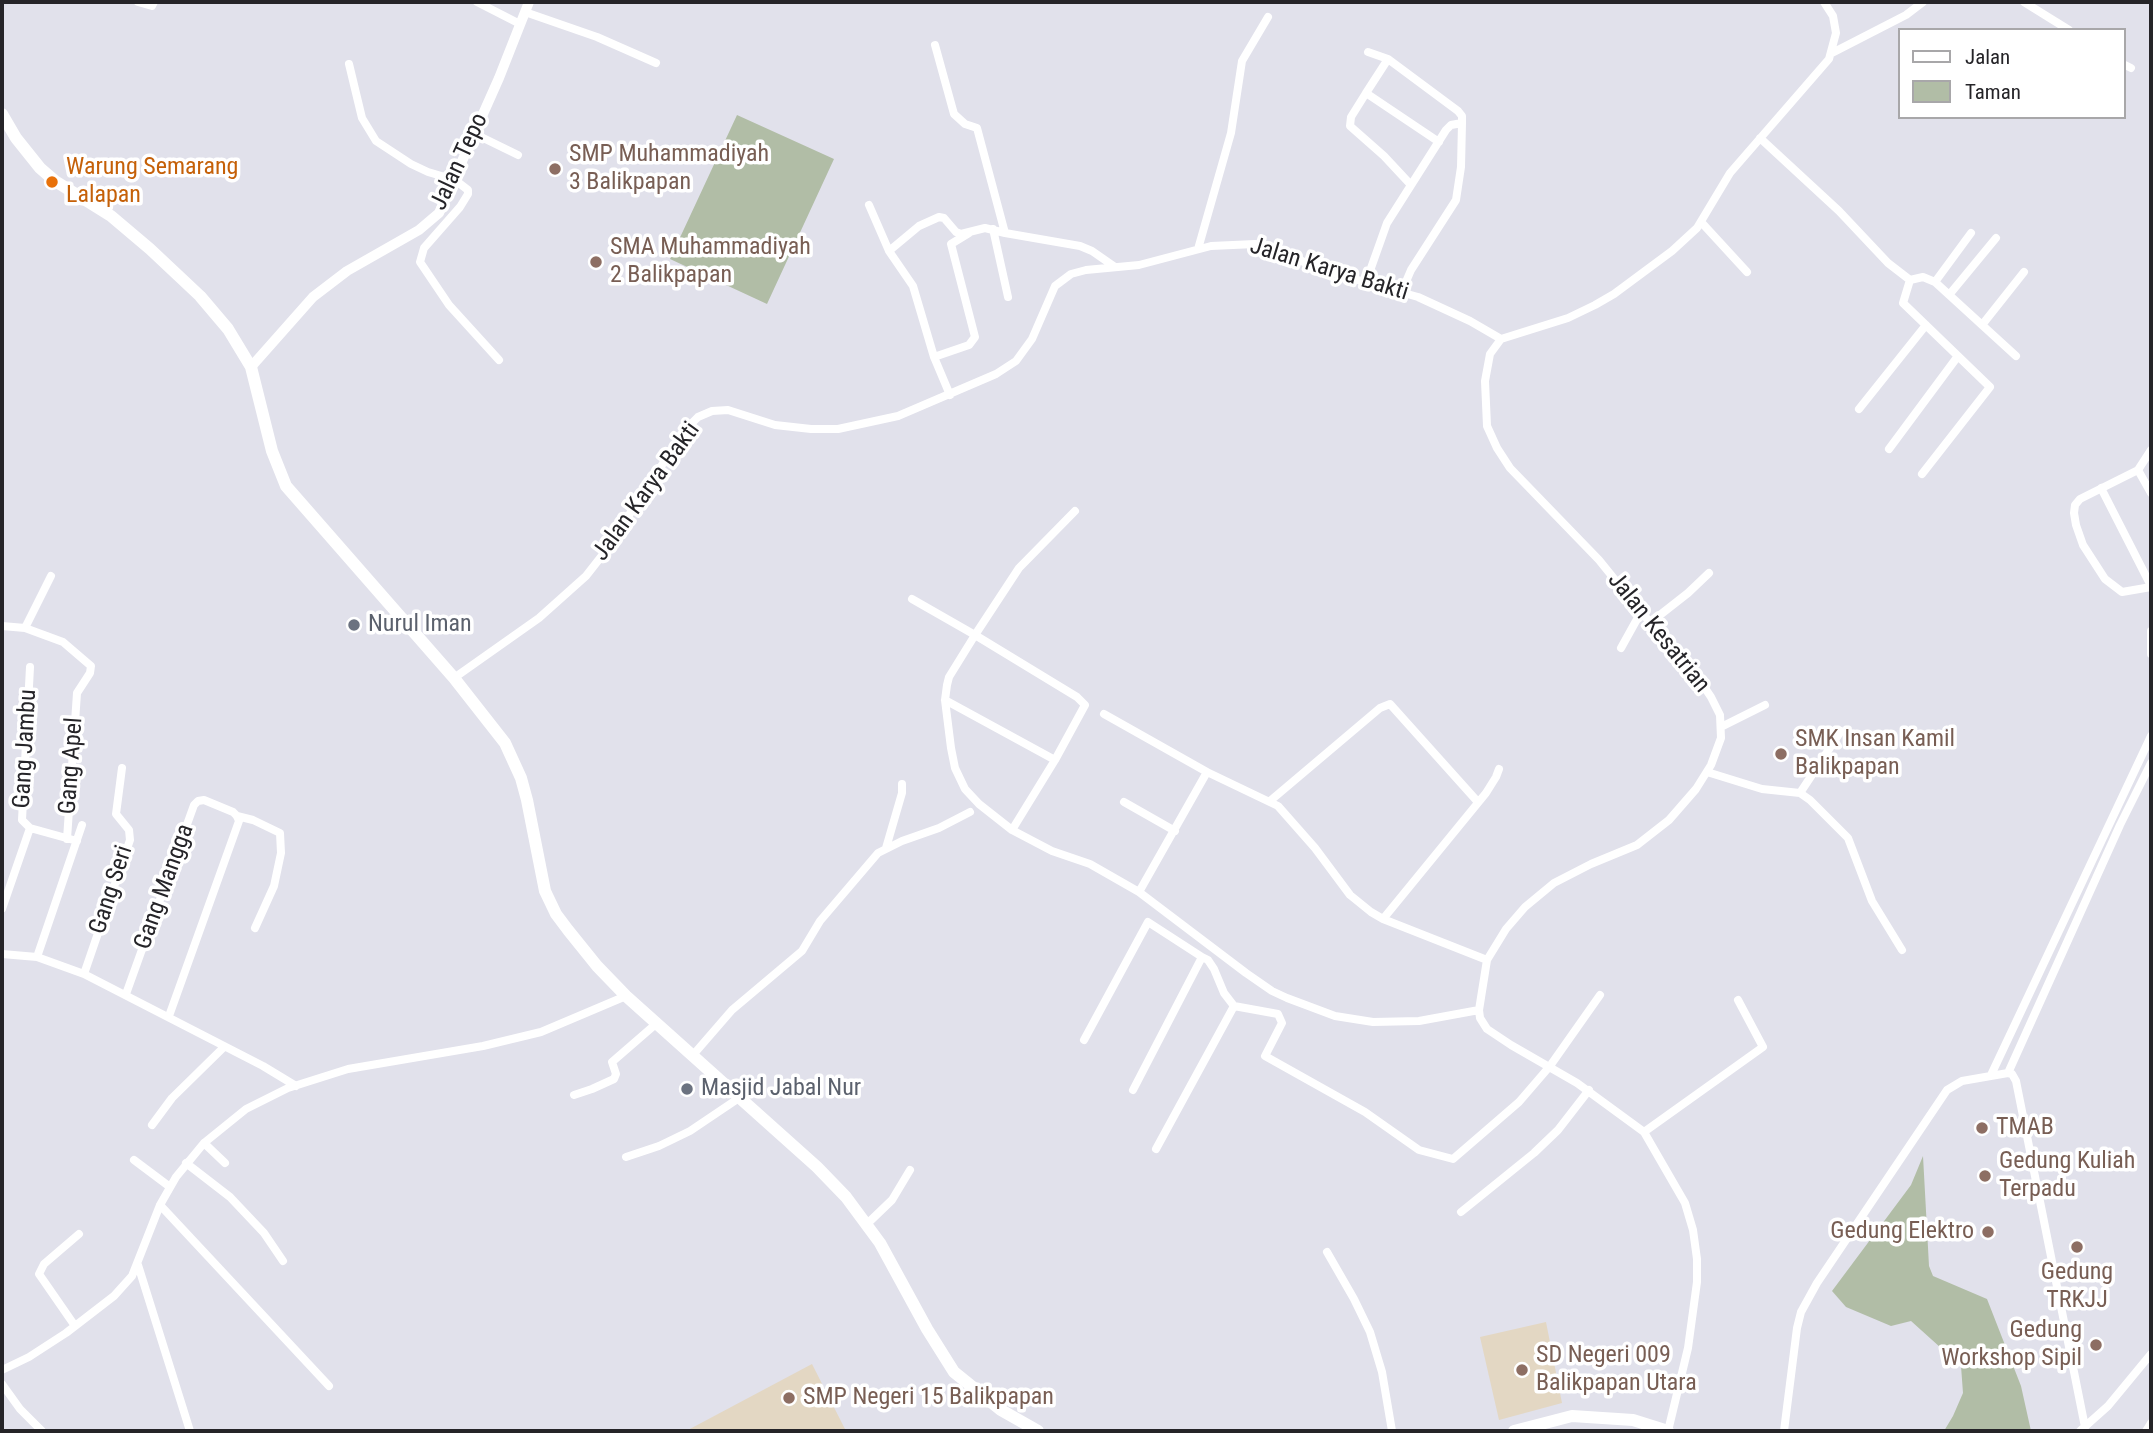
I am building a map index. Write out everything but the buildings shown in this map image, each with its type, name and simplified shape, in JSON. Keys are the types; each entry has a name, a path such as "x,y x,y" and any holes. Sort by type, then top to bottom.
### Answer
{"highway":[{"path":"4,123 40,168 55,181 111,216 164,261 200,296 228,329 251,367 272,452 286,486 454,678 490,722 513,759 527,800 541,879 551,904 597,966 626,996 817,1167 867,1224 954,1372 1001,1410 1033,1430"},
{"path":"1514,1431 1572,1416 1633,1420 1668,1431"}],"street":[{"path":"138,2 152,6 154,2"},
{"path":"477,2 520,24"},
{"path":"1501,339 1568,318 1595,305 1672,251 1702,223 1726,180 1829,59 1835,40 1835,26 1825,2"},
{"path":"1832,53 1882,28 1923,2"},
{"path":"2024,2 2066,28"},
{"path":"527,7 656,63"},
{"name":"Jalan Tepo","path":"251,367 313,297 347,271 433,220 446,201 527,7"},
{"path":"1198,249 1231,133 1242,61 1268,17"},
{"path":"935,46 954,114 965,124 977,128 1006,233"},
{"path":"1368,52 1388,59 1462,116 1461,167 1456,200 1411,270 1402,291"},
{"path":"1388,59 1351,117 1350,126 1384,156 1411,186"},
{"path":"349,64 362,118 376,141 419,168 466,186 468,194 424,248 420,262 449,305 499,360"},
{"path":"1366,93 1439,142"},
{"path":"1366,282 1387,223 1451,125 1462,123"},
{"path":"475,134 518,155"},
{"path":"1760,138 1839,211 1888,263 1910,280"},
{"path":"869,205 889,251 913,286 934,357 950,395"},
{"path":"889,251 919,226 939,217 944,218 956,232 968,233"},
{"path":"1702,223 1747,272"},
{"path":"934,357 969,345 975,337 951,244 968,233 982,228 993,229 1080,246 1115,267"},
{"path":"993,229 1008,297"},
{"path":"1935,282 1971,233"},
{"path":"1949,295 1996,238"},
{"name":"Jalan Karya Bakti","path":"454,678 539,618 568,595 586,576 685,430 698,417 712,411 728,410 789,427 838,429 882,421 950,395 996,374 1016,361 1032,339 1046,303 1059,282 1071,274 1160,260 1233,243 1255,244 1276,249 1319,269 1402,291 1440,306 1501,339"},
{"path":"1982,325 2024,272"},
{"path":"1910,280 1923,277 1935,282 2016,356"},
{"path":"1910,280 1903,303 1990,387 1922,474"},
{"path":"1858,409 1926,325"},
{"name":"Jalan Kesatrian","path":"1501,339 1490,354 1485,381 1485,414 1491,436 1510,468 1599,560 1704,686 1720,715 1721,727"},
{"path":"1889,449 1958,356"},
{"path":"2101,488 2151,586 2122,592 2105,579 2083,545 2076,525 2075,505 2088,493 2138,470 2151,450"},
{"path":"2138,470 2151,494"},
{"path":"1075,510 1019,568 950,677 945,700 951,748 965,789 979,804 1012,830 1052,850 1090,864 1139,892 1272,990 1335,1016 1350,1019 1401,1023 1479,1010"},
{"path":"1651,622 1709,573"},
{"path":"2,626 24,628 51,576"},
{"path":"912,599 1083,702 1082,712 1012,830"},
{"path":"1622,648 1641,612"},
{"name":"Gang Apel","path":"24,628 63,642 91,666 90,673 77,693 67,839"},
{"path":"2151,631 2151,654"},
{"name":"Gang Jambu","path":"30,667 22,820 30,828"},
{"path":"945,700 1055,760"},
{"path":"1270,801 1380,708 1390,704 1394,705 1477,801"},
{"path":"1668,1431 1693,1320 1697,1259 1693,1230 1685,1203 1644,1132 1588,1090 1487,1028 1480,1018 1479,1010 1486,960 1506,929 1539,894 1572,873 1637,845 1678,811 1716,755 1721,727 1765,705"},
{"path":"1104,714 1208,772 1278,806 1350,895 1383,919 1486,960"},
{"path":"1800,793 1840,730"},
{"path":"1992,1075 2151,736"},
{"path":"2008,1073 2120,825 2151,763"},
{"name":"Gang Seri","path":"84,974 130,840 129,830 116,814 122,768"},
{"path":"1383,919 1492,784 1499,769"},
{"path":"1139,892 1208,772"},
{"path":"1707,772 1762,789 1800,793 1810,800 1848,838 1872,901 1902,950"},
{"path":"886,848 902,793 902,784"},
{"name":"Gang Mangga","path":"125,994 194,805 204,800 237,816"},
{"path":"1124,802 1175,831"},
{"path":"693,1055 733,1010 802,951 820,921 870,861 886,848 939,828 970,811"},
{"path":"237,816 253,820 280,833 281,853 274,886 255,928"},
{"path":"169,1016 239,821 237,816"},
{"path":"37,957 82,825"},
{"path":"2,909 30,828 77,841"},
{"path":"1084,1040 1148,922 1202,957 1214,969 1224,993 1234,1006 1278,1014 1282,1023 1265,1056 1365,1112 1419,1150 1453,1159 1514,1107 1550,1066 1600,995"},
{"path":"2,954 37,957 84,974 169,1016 296,1086"},
{"path":"1133,1090 1202,957"},
{"path":"2,1370 29,1357 114,1296 138,1265 160,1205 186,1163 204,1143 246,1109 296,1086 348,1069 484,1046 541,1032 626,996"},
{"path":"1644,1132 1763,1047 1738,1000"},
{"path":"1156,1149 1234,1006"},
{"path":"574,1095 614,1079 616,1074 612,1062 657,1023"},
{"path":"152,1125 172,1098 224,1046"},
{"path":"1784,1431 1797,1328 1810,1294 1947,1090 1962,1081 2008,1073 2012,1074 2016,1081 2082,1429"},
{"path":"1461,1212 1534,1153 1563,1123 1588,1090"},
{"path":"626,1157 659,1146 690,1131 739,1098"},
{"path":"204,1143 225,1163"},
{"path":"134,1160 170,1187"},
{"path":"186,1163 230,1197 264,1233 284,1261"},
{"path":"867,1224 892,1200 910,1170"},
{"path":"160,1205 329,1387"},
{"path":"75,1326 39,1273 44,1264 79,1234"},
{"path":"1327,1252 1370,1332 1382,1372 1392,1431"},
{"path":"138,1265 190,1431"},
{"path":"2082,1429 2108,1406 2151,1354"},
{"path":"2,1384 20,1409 42,1431"},
{"path":"2146,1431 2151,1423"}],"shaded area":[{"name":"SD Negeri 009 Balikpapan Utara","path":"1546,1322 1562,1403 1499,1420 1480,1337"},
{"name":"SMP Negeri 15 Balikpapan","path":"812,1364 846,1431 686,1431"}],"green space":[{"path":"737,115 834,159 767,304 670,259"},
{"path":"1923,1156 1929,1266 1933,1276 1987,1299 2021,1386 2031,1431 1944,1431 1963,1393 1961,1366 1911,1321 1891,1326 1846,1307 1832,1291 1911,1185"}],"place":[{"name":"SMP Muhammadiyah 3 Balikpapan","path":"555,169"},
{"name":"Warung Semarang Lalapan","path":"52,182"},
{"name":"SMA Muhammadiyah 2 Balikpapan","path":"596,262"},
{"name":"Nurul Iman","path":"354,625"},
{"name":"SMK Insan Kamil Balikpapan","path":"1781,754"},
{"name":"Masjid Jabal Nur","path":"687,1089"},
{"name":"TMAB","path":"1982,1128"},
{"name":"Gedung Kuliah Terpadu","path":"1985,1176"},
{"name":"Gedung Elektro","path":"1988,1232"},
{"name":"Gedung TRKJJ","path":"2077,1247"},
{"name":"Gedung Workshop Sipil","path":"2096,1345"},
{"name":"SD Negeri 009 Balikpapan Utara","path":"1522,1370"},
{"name":"SMP Negeri 15 Balikpapan","path":"789,1398"}]}
